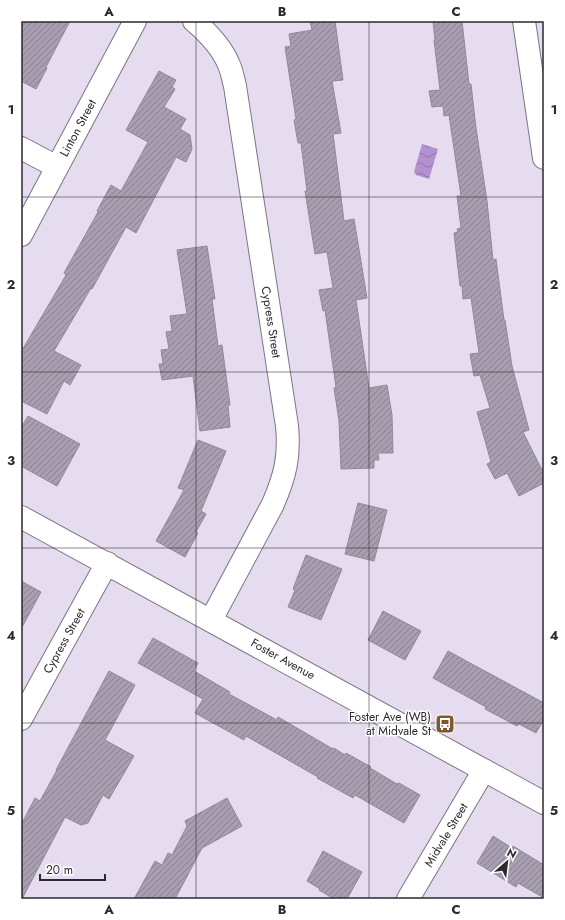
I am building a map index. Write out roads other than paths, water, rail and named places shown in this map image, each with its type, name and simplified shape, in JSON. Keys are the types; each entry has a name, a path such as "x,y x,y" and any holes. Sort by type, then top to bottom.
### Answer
{"street":[{"name":"Linton Street","path":"21,235 135,21"},
{"name":"Cypress Street","path":"194,21 212,37 224,55 230,65 235,86 288,440 288,453 285,471 273,504 211,620"},
{"path":"524,21 537,60 544,158"},
{"path":"21,148 57,167"},
{"name":"Foster Avenue","path":"21,516 544,803"},
{"name":"Cypress Street","path":"21,719 107,563"},
{"name":"Midvale Street","path":"408,899 484,770"}],"water":[{"path":"422,144 438,149 429,179 416,175 414,172"}],"place":[{"name":"Foster Ave (WB) at Midvale St","path":"445,724"}]}
